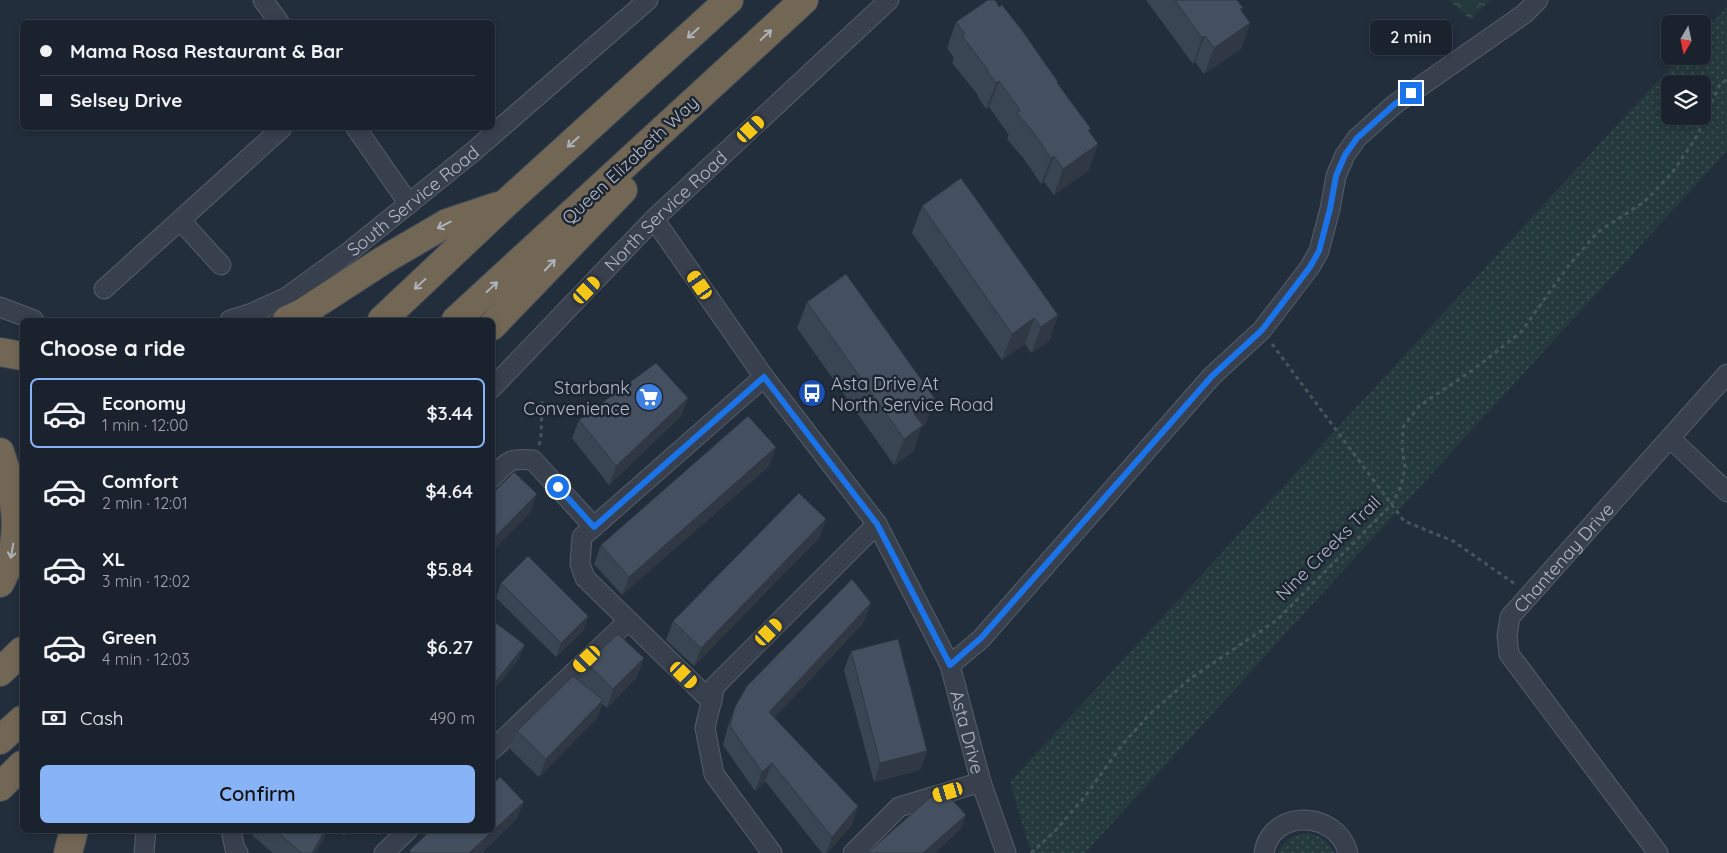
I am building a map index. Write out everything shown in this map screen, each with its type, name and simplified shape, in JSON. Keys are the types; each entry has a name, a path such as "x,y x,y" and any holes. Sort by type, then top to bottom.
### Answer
{"highway":[{"path":"384,318 506,203 729,0"},
{"name":"Queen Elizabeth Way","path":"458,318 804,0"},
{"path":"495,323 641,171 747,53"},
{"path":"292,318 382,261 447,223 506,203"},
{"path":"0,352 20,356"},
{"path":"0,452 12,488 17,518 11,558 0,583"},
{"path":"0,672 20,653"},
{"path":"0,740 20,722"},
{"path":"0,787 20,767"},
{"path":"68,853 73,833"}],"street":[{"path":"262,0 277,20"},
{"name":"South Service Road","path":"236,318 287,298 409,204 648,0"},
{"name":"North Service Road","path":"495,385 654,219 889,0"},
{"path":"950,665 981,638 1212,376 1262,330 1310,267 1319,251 1336,176 1345,155 1357,138 1395,104 1524,14 1538,0"},
{"path":"104,289 280,130"},
{"path":"357,130 409,204"},
{"name":"Asta Drive","path":"654,219 764,377 877,524 950,665 981,782 1006,853"},
{"path":"180,220 221,265"},
{"path":"0,307 29,318"},
{"name":"Chantenay Drive","path":"1658,853 1510,654 1506,636 1510,617 1727,374"},
{"path":"712,702 585,578 580,564 582,537 764,377"},
{"path":"1670,438 1727,492"},
{"path":"495,475 508,461 533,460 594,527"},
{"path":"772,853 714,774 705,728 715,686 877,524"},
{"path":"495,747 628,621"},
{"path":"853,853 899,807 981,782"},
{"path":"1264,853 1271,837 1282,826 1296,820 1311,819 1325,823 1337,832 1346,844 1348,853"},
{"path":"144,853 146,833"},
{"path":"232,833 235,849 238,853"},
{"path":"384,853 405,833"}],"path":[{"name":"Nine Creeks Trail","path":"1030,853 1055,831 1083,799 1122,745 1149,714 1191,678 1277,620 1392,505 1401,487 1405,467 1402,447 1403,427 1419,406 1473,370 1522,332 1569,265 1598,232 1644,202 1672,173 1697,136 1719,86 1727,79"},
{"path":"1262,330 1404,521 1453,541 1530,594"},
{"path":"533,460 541,438 542,401"}],"green space":[{"path":"1449,0 1491,0 1470,20"},
{"path":"1727,7 1727,151 1085,853 1031,853 1010,782 1661,78 1661,125 1711,125 1711,75 1663,75 1673,65 1711,65 1711,24"},
{"path":"1309,833 1324,840 1330,845 1334,853 1278,853 1283,844 1290,838"}],"building":[{"path":"988,0 995,0 999,7 1002,5 1021,29 1091,129 1088,130 1098,144 1063,169 1054,156 1051,158 1034,133 1017,113 1020,110 999,81 996,83 962,36 965,34 956,22"},
{"path":"1175,0 1237,0 1243,8 1240,9 1250,23 1214,48 1205,36 1202,38"},
{"path":"961,178 1058,315 1041,327 1034,318 1012,334 922,206"},
{"path":"846,274 935,399 914,414 923,425 904,439 807,302"},
{"path":"656,363 688,398 616,466 579,420"},
{"path":"748,416 776,447 629,577 601,545"},
{"path":"514,472 537,494 495,537 495,491"},
{"path":"799,493 826,519 701,648 673,621"},
{"path":"528,556 588,616 561,643 501,583"},
{"path":"852,579 871,603 769,712 858,806 832,837 772,763 762,772 730,726 735,707 747,686"},
{"path":"495,622 525,645 495,682"},
{"path":"618,634 644,658 613,689 587,663"},
{"path":"898,639 927,751 880,763 851,651"},
{"path":"573,676 603,700 546,759 517,731"},
{"path":"500,777 524,802 495,829 495,780"},
{"path":"945,792 966,815 923,853 867,853 932,796"},
{"path":"279,833 323,833 312,853 302,853"},
{"path":"428,833 491,833 469,853 412,853 409,851"}],"place":[{"name":"Asta Drive At North Service Road","path":"812,393"},
{"name":"Starbank Convenience","path":"649,397"}],"route":[{"path":"558,487 594,527 764,377 877,524 950,665 981,638 1212,376 1262,330 1310,267 1319,251 1325,232 1336,176 1345,155 1357,138 1395,104 1411,93"}]}
